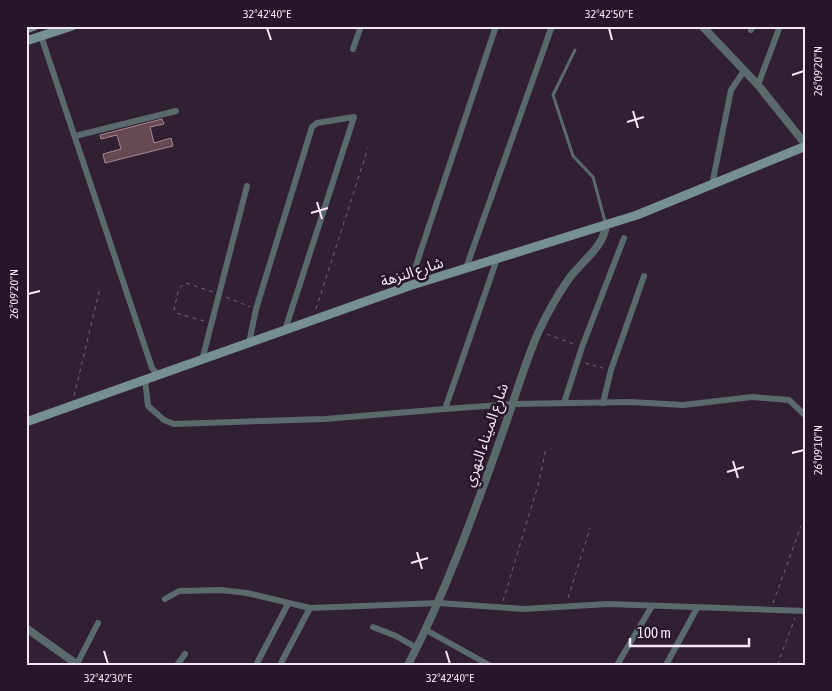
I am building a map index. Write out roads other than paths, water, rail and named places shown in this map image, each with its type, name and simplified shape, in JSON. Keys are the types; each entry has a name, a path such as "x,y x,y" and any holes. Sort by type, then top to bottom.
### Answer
{"main road":[{"path":"26,29 34,26"},
{"path":"26,41 72,26"},
{"name":"شارع النزهة","path":"26,422 409,286 606,225 712,185 806,146"}],"street":[{"path":"354,49 361,26"},
{"path":"409,286 496,26"},
{"path":"466,268 552,26"},
{"path":"702,26 758,85 806,146"},
{"path":"758,85 780,26"},
{"path":"41,36 152,368 158,376"},
{"path":"712,185 731,90 744,71"},
{"path":"75,136 176,111"},
{"path":"249,343 256,309 312,127 317,122 354,117 286,330"},
{"path":"202,360 210,322 247,186"},
{"name":"شارع الميناء النهري","path":"408,665 440,603 513,404 524,367 539,331 554,300 569,277 602,241 606,225"},
{"path":"564,404 582,347 624,238"},
{"path":"445,409 497,259"},
{"path":"603,403 611,370 644,276"},
{"path":"145,380 148,406 164,420 174,424 325,419 513,404 603,403 683,405 737,398 783,398 794,404 806,416"},
{"path":"165,599 179,590 221,590 247,593 310,608 440,603 501,608 608,604 802,611"},
{"path":"256,665 288,604"},
{"path":"617,665 652,606"},
{"path":"280,665 310,608"},
{"path":"666,665 697,608"},
{"path":"26,628 77,665 98,623"},
{"path":"373,627 396,636 417,648"},
{"path":"426,630 489,665"},
{"path":"178,665 185,654"}],"lane":[{"path":"575,50 553,95 573,156 593,177 606,225"}]}
